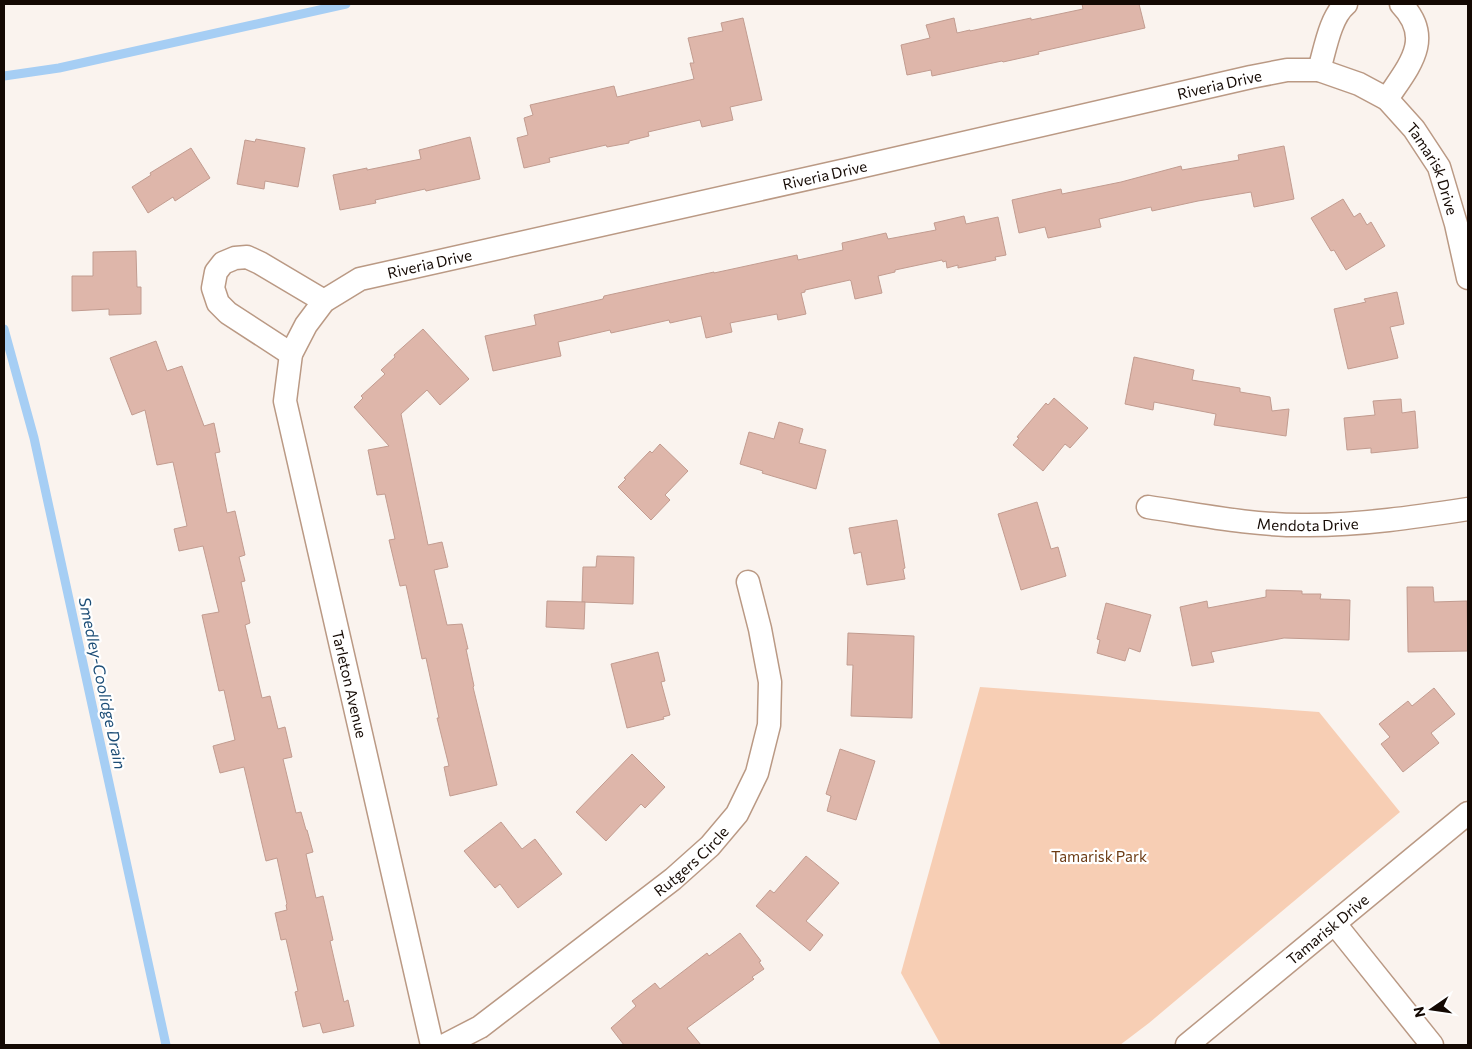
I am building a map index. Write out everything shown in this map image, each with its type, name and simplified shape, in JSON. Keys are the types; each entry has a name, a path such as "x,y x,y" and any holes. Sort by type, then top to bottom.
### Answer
{"street":[{"path":"1319,70 1333,24 1340,9 1346,4"},
{"path":"1387,99 1412,60 1416,45 1418,29 1408,11 1401,4"},
{"name":"Riveria Drive","path":"306,326 324,301 360,279 1251,77 1287,70 1319,70 1359,84"},
{"name":"Tamarisk Drive","path":"1359,84 1387,99 1414,129 1440,167 1456,224 1468,278"},
{"path":"290,354 228,313 218,303 213,288 216,272 222,263 235,258 247,258 260,263 324,301"},
{"name":"Tarleton Avenue","path":"306,326 290,354 285,401 432,1045"},
{"name":"Mendota Drive","path":"1148,507 1252,522 1308,525 1387,521 1468,509"},
{"name":"Rutgers Circle","path":"445,1045 480,1027 673,879 710,846 737,814 756,773 769,725 770,682 760,629 748,582"},
{"name":"Tamarisk Drive","path":"1187,1045 1468,813"},
{"path":"1335,924 1432,1045"}],"green space":[{"name":"Tamarisk Park","path":"980,687 1319,712 1400,812 1149,1023 1120,1045 941,1045 901,973"}],"building":[{"path":"1082,4 1139,4 1145,28 1038,52 1039,54 1003,62 932,76 931,70 907,75 901,45 930,38 926,25 954,18 957,33 1083,9"},
{"path":"743,18 762,100 730,107 733,120 702,127 700,120 648,132 649,136 629,141 629,143 607,147 606,145 549,158 550,162 524,168 517,138 528,135 524,118 533,115 530,105 614,86 617,97 694,79 690,63 694,63 688,38 723,31 721,23"},
{"path":"470,137 480,179 375,200 376,203 340,210 333,175 421,159 419,150"},
{"path":"256,139 305,148 298,187 265,181 264,189 237,184 245,140 255,142"},
{"path":"1284,146 1294,199 1254,207 1251,192 1152,211 1151,207 1099,219 1101,227 1048,238 1045,227 1019,233 1012,200 1061,189 1062,194 1121,182 1181,166 1182,170 1239,160 1238,155"},
{"path":"191,148 210,178 175,201 173,197 148,213 132,187 151,175 150,173"},
{"path":"1343,199 1354,217 1360,213 1367,225 1371,222 1385,246 1346,270 1334,250 1331,251 1311,218"},
{"path":"964,216 966,224 998,217 1006,255 995,257 996,260 958,268 958,265 947,268 946,261 943,262 942,260 895,270 895,272 878,276 882,293 855,299 850,280 805,290 805,292 801,293 806,314 778,320 777,314 730,323 732,332 706,338 701,316 670,323 669,320 611,333 610,330 558,342 561,356 493,371 485,336 536,325 534,315 603,299 604,296 714,272 797,255 798,260 843,250 842,243 886,233 888,239 936,230 934,223"},
{"path":"136,251 137,287 141,287 141,314 109,315 109,309 72,311 72,276 93,276 93,252"},
{"path":"1397,292 1404,324 1390,327 1398,358 1348,369 1334,309 1366,302 1364,299"},
{"path":"423,329 469,379 440,405 427,390 401,414 428,545 442,542 448,567 434,570 447,625 462,624 468,649 466,649 473,687 497,785 450,796 444,767 449,766 437,718 439,718 426,658 422,659 406,585 400,586 389,540 395,539 385,494 377,495 368,450 389,446 354,407 363,398 361,396 385,374 381,370 395,357 394,355"},
{"path":"156,341 167,371 182,366 204,426 214,423 220,452 215,453 227,513 235,511 245,555 239,557 245,581 241,582 250,623 245,625 262,698 270,696 278,729 285,727 292,757 283,759 296,813 301,812 313,852 306,854 316,898 323,896 333,940 330,941 344,1002 348,1000 354,1026 323,1033 320,1023 303,1027 295,992 298,991 286,939 281,940 275,913 287,910 277,858 266,861 244,767 220,773 213,746 235,740 224,690 219,691 202,615 219,612 203,546 179,551 174,529 187,526 173,462 157,465 145,410 132,415 110,358"},
{"path":"1134,357 1194,370 1192,380 1240,388 1240,392 1270,397 1272,411 1289,409 1286,436 1214,425 1216,414 1154,402 1153,410 1125,404"},
{"path":"1054,398 1088,428 1070,448 1065,444 1043,471 1013,445 1019,438 1017,437 1046,403 1048,405"},
{"path":"1401,399 1402,413 1415,411 1418,448 1371,453 1371,448 1347,450 1344,418 1375,415 1373,401"},
{"path":"779,422 803,429 799,443 826,450 816,489 762,473 763,471 740,464 749,432 774,439"},
{"path":"660,444 688,471 665,495 670,500 651,520 618,487 650,451 652,453"},
{"path":"1037,502 1051,549 1058,547 1066,576 1021,590 998,514"},
{"path":"897,520 905,579 867,585 861,552 854,554 849,528"},
{"path":"597,556 634,557 633,604 582,602 583,567 596,567"},
{"path":"1407,587 1433,587 1434,602 1467,601 1468,651 1408,652"},
{"path":"1266,590 1302,591 1302,594 1321,594 1320,599 1350,600 1349,640 1284,638 1211,652 1214,662 1192,666 1180,607 1207,601 1208,608 1266,597"},
{"path":"547,601 585,602 584,629 546,627"},
{"path":"1106,603 1151,615 1140,652 1129,648 1125,661 1097,653 1100,640 1097,639"},
{"path":"848,633 914,636 912,718 851,716 853,665 847,665"},
{"path":"658,652 665,681 661,682 670,715 663,717 664,719 627,728 611,664"},
{"path":"1434,688 1455,714 1431,733 1439,743 1403,772 1381,744 1390,737 1379,724 1408,701 1412,706"},
{"path":"840,749 875,761 856,820 827,811 831,796 826,794"},
{"path":"632,754 665,787 645,808 641,804 606,841 576,812"},
{"path":"501,822 522,849 535,839 562,874 518,908 500,884 495,888 464,851"},
{"path":"806,856 839,883 806,921 823,935 810,951 756,906 770,890 774,893"},
{"path":"740,933 761,961 759,962 764,969 752,977 754,979 687,1028 701,1045 624,1045 611,1028 636,1006 632,1001 655,983 660,989 707,953 709,956"}],"waterway":[{"path":"4,76 59,68 346,4"},
{"name":"Smedley-Coolidge Drain","path":"4,329 34,438 166,1045"}]}
